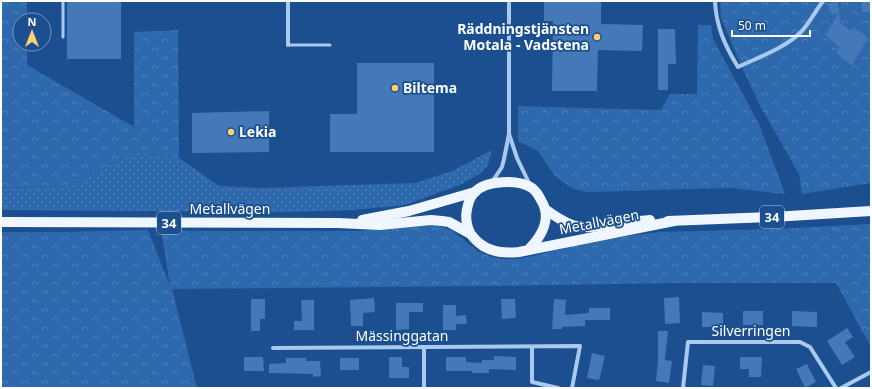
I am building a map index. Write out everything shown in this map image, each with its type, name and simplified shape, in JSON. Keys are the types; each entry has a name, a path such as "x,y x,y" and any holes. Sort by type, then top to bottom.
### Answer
{"main road":[{"name":"34","path":"474,192 491,184 507,182 525,185 532,188 539,197 545,209"},
{"name":"Metallvägen","path":"338,224 409,211 474,192"},
{"path":"469,233 466,212 474,192"},
{"name":"Metallvägen","path":"545,209 563,221 582,227 649,220 674,221 774,217 871,211"},
{"path":"529,249 542,232 546,220 545,209"},
{"name":"Metallvägen","path":"1,222 380,225 442,220 449,222 469,233"},
{"name":"Metallvägen","path":"529,249 674,221"},
{"name":"34","path":"469,233 482,246 490,250 509,253 529,249"}],"street":[{"path":"288,1 288,45"},
{"path":"491,184 502,166 509,134 509,1"},
{"path":"714,1 715,12 721,35 738,67 791,41 802,31 823,1"},
{"path":"509,134 517,158 532,188"},
{"name":"Silverringen","path":"684,388 688,342 800,342 810,347 836,388"},
{"name":"Mässinggatan","path":"273,348 580,346 572,388"},
{"path":"424,347 424,388"},
{"path":"532,347 532,382 558,388"},
{"path":"841,388 871,372"}],"lane":[{"path":"63,1 63,37"},
{"path":"288,45 330,45"}],"green space":[{"path":"1,1 27,1 27,12 12,12 12,52 27,52 27,65 134,127 134,32 178,30 179,158 133,152 72,186 1,188"},
{"path":"720,1 871,1 871,183 802,194 799,174 760,106 740,63 721,18"},
{"path":"698,25 711,25 713,39 759,124 785,194 731,188 587,192 574,189 563,182 554,175 538,151 518,141 518,106 661,110 670,94 697,94"},
{"path":"492,150 488,165 481,173 462,184 405,205 352,210 284,212 1,210 1,188 72,186 133,152 179,158 219,186 261,188 415,183 452,171"},
{"path":"871,224 871,347 836,283 675,283 172,289 197,388 1,388 1,232 148,230 170,286 161,229 192,231 356,231 436,225 451,230 479,252 492,257 516,259 588,242 661,232 775,229"}],"building":[{"path":"67,1 121,1 121,59 67,59"},
{"name":"Räddningstjänsten Motala - Vadstena","path":"544,1 601,1 601,24 643,25 642,51 598,50 597,91 552,91 553,21 544,21"},
{"path":"837,1 839,12 830,12 828,4"},
{"path":"862,1 871,1 871,12 862,12"},
{"path":"839,13 840,23 851,31 854,27 868,38 852,65 836,53 840,48 825,35"},
{"path":"658,29 675,29 676,64 668,64 668,90 658,90"},
{"name":"Biltema","path":"357,63 434,63 434,152 330,152 330,114 357,114"},
{"name":"Lekia","path":"269,111 269,152 192,153 192,113"},
{"path":"679,297 680,323 665,324 664,298"},
{"path":"374,298 375,312 363,313 363,326 351,326 350,300"},
{"path":"251,299 265,299 265,319 260,319 260,331 251,331"},
{"path":"501,299 515,299 516,318 502,319"},
{"path":"554,299 566,300 565,315 589,313 589,308 610,308 610,320 585,320 585,326 552,329"},
{"path":"301,300 314,300 314,330 294,330 294,321 302,321"},
{"path":"396,303 423,303 423,312 409,312 409,329 396,330"},
{"path":"443,305 456,305 456,316 466,315 467,324 456,324 456,330 443,330"},
{"path":"743,311 763,311 763,325 743,325"},
{"path":"792,311 817,312 817,327 792,326"},
{"path":"702,312 723,313 723,327 702,327"},
{"path":"847,328 853,337 845,342 855,357 842,365 827,341"},
{"path":"658,331 668,331 665,360 672,361 669,383 656,381"},
{"path":"592,353 605,356 599,380 587,378"},
{"path":"494,356 516,357 516,370 489,369 489,373 472,373 472,371 446,371 446,357 466,357 466,362 482,363 482,360 494,360"},
{"path":"244,357 263,357 264,371 244,371"},
{"path":"389,357 402,357 402,367 409,367 409,378 389,378"},
{"path":"740,357 762,357 761,377 749,377 749,369 740,369"},
{"path":"286,358 306,358 306,361 320,361 321,376 313,377 313,374 269,373 269,364 286,363"},
{"path":"340,358 359,358 359,370 340,370"},
{"path":"807,364 816,382 805,388 796,369"},
{"path":"703,365 715,366 713,386 701,385"}],"place":[{"name":"Räddningstjänsten Motala - Vadstena","path":"597,37"},
{"name":"Biltema","path":"395,88"},
{"name":"Lekia","path":"231,132"}]}
